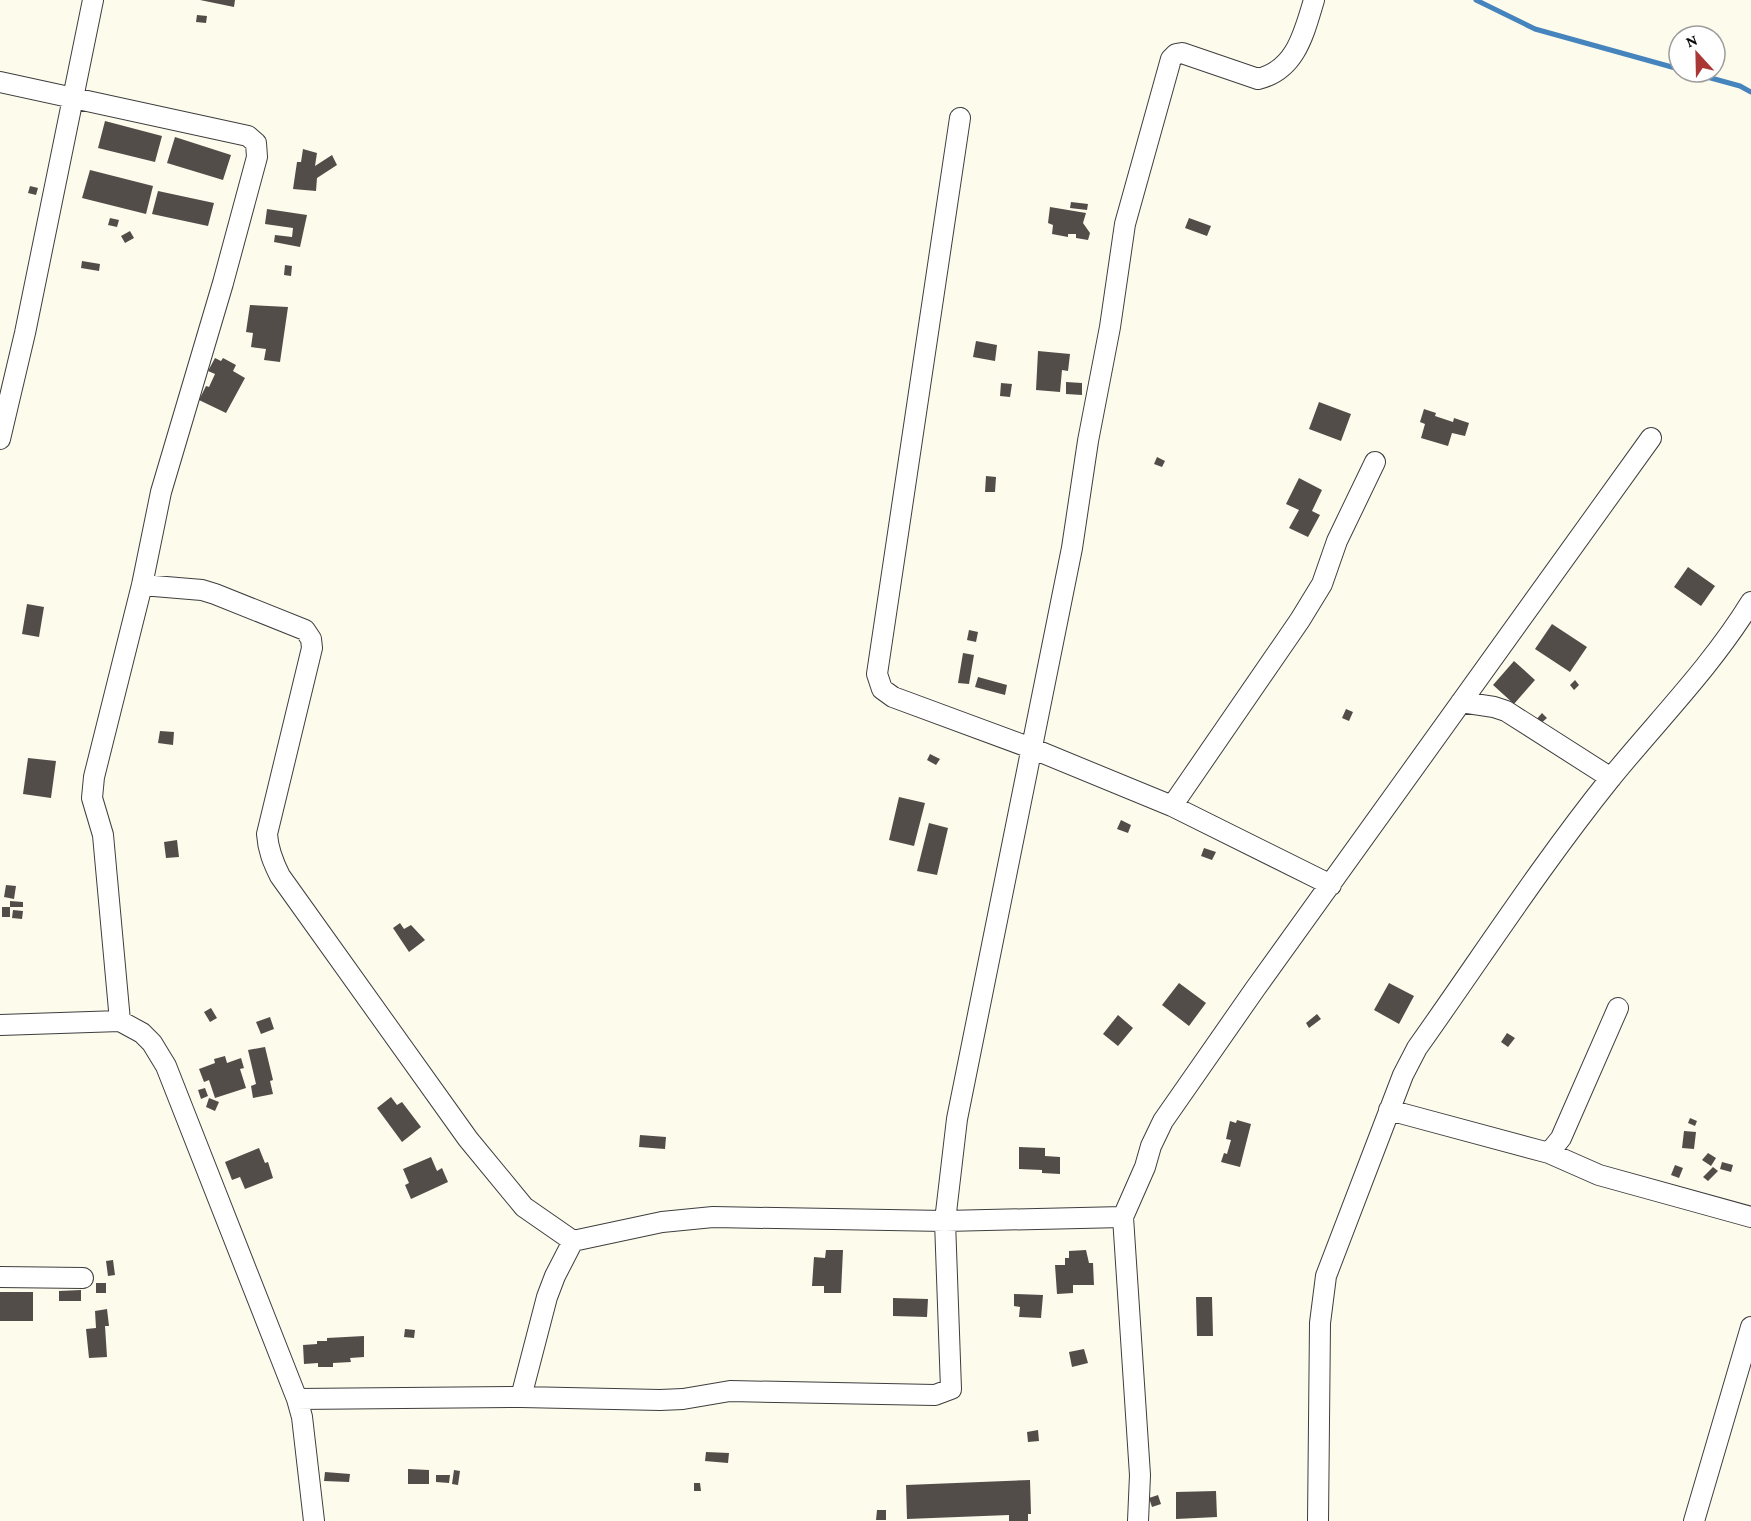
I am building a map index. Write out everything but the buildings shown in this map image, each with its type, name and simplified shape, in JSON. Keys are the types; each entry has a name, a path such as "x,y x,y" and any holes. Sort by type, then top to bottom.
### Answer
{"street":[{"path":"0,439 25,333 93,0"},
{"path":"297,1398 521,1397 660,1400 683,1399 730,1390 935,1395 951,1389 945,1221 957,1119 1072,548 1088,441 1110,327 1125,224 1171,59 1176,54 1182,53 1257,79 1266,77 1290,60 1296,52 1314,0"},
{"path":"0,82 248,136 256,143 257,157 162,492 142,585 94,777 92,798 103,835 120,1021"},
{"path":"960,118 877,674 882,689 893,697 1031,748 1172,806 1331,885"},
{"path":"1138,1521 1140,1475 1123,1217 1144,1167 1150,1146 1163,1121 1255,989 1651,438"},
{"path":"1172,806 1300,620 1322,584 1337,541 1375,462"},
{"path":"142,585 202,590 215,594 305,630 311,639 311,655 267,834 268,850 273,863 468,1139 524,1206 573,1241 662,1222 704,1217 945,1221 1123,1217"},
{"path":"1318,1521 1322,1299 1326,1276 1403,1075 1417,1048 1546,861 1611,778 1703,672 1751,602"},
{"path":"1461,702 1506,711 1611,778"},
{"path":"1549,1153 1561,1138 1618,1008"},
{"path":"0,1024 120,1021 142,1033 152,1043 166,1066 297,1398 302,1417 314,1521"},
{"path":"1389,1110 1549,1153 1599,1175 1751,1217"},
{"path":"521,1397 547,1297 573,1241"},
{"path":"0,1276 83,1278"},
{"path":"1694,1521 1751,1327"}],"waterway":[{"path":"1476,0 1535,29 1667,66"},
{"path":"1727,82 1751,92"}]}
